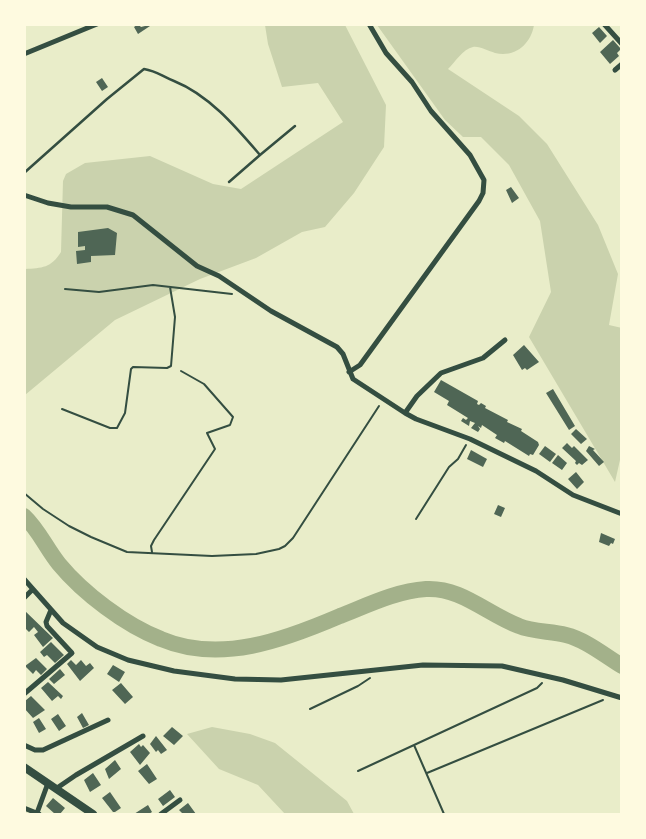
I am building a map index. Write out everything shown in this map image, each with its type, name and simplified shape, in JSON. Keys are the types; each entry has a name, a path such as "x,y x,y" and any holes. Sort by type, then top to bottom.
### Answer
{"main road":[{"path":"24,767 93,814"}],"street":[{"path":"24,54 97,24"},
{"path":"349,372 360,365 417,289 480,201 485,186 470,155 431,111 412,82 386,53 369,24"},
{"path":"604,24 621,44"},
{"path":"615,70 621,64"},
{"path":"24,195 71,207 107,207 122,210 144,223 197,266 219,276 238,291 337,347 354,379 405,413 470,439 536,471 573,495 621,514"},
{"path":"405,413 417,396 441,373 483,358 505,340"},
{"path":"24,579 63,623 97,647 128,660 174,671 216,678 281,680 423,665 502,666 545,675 621,698"},
{"path":"24,598 33,589"},
{"path":"24,694 72,653 47,626 51,610"},
{"path":"24,744 35,750 43,750 108,720"},
{"path":"57,788 143,736"},
{"path":"24,808 38,814 48,782"},
{"path":"161,814 180,800"}],"lane":[{"path":"24,173 144,69 161,73 199,94 237,128 260,155"},
{"path":"229,182 295,126"}],"path":[{"path":"65,289 99,292 153,285 230,295 238,291"},
{"path":"62,410 110,428 117,428 125,413 131,369 171,366 175,317 170,288"},
{"path":"152,553 154,540 215,449 207,433 230,425 233,416 204,384 181,371"},
{"path":"24,493 43,509 91,537 127,551 212,556 256,554 285,547 383,399"},
{"path":"416,519 470,439"},
{"path":"310,709 358,686 378,670"},
{"path":"358,771 537,688 545,675"},
{"path":"427,773 610,696"},
{"path":"413,744 444,814"}],"green space":[{"path":"265,25 345,25 386,105 384,147 354,193 325,227 302,232 256,258 200,279 115,320 25,395 25,269 46,266 61,252 63,181 66,174 85,163 150,156 213,184 241,189 343,122 318,83 282,87 268,44"},
{"path":"377,25 534,25 526,44 521,48 502,54 478,47 469,48 448,69 519,116 547,144 598,225 618,274 609,325 622,328 622,451 615,482 529,337 551,292 540,221 509,165 481,137 463,137 445,120"},
{"path":"212,727 250,734 275,743 347,801 354,814 285,814 258,785 219,769 187,734"}],"building":[{"path":"138,24 141,27 153,24 138,34 134,27"},
{"path":"599,27 607,36 600,43 592,33"},
{"path":"613,40 621,49 617,53 619,56 610,64 600,52"},
{"path":"102,78 108,87 102,91 96,82"},
{"path":"511,187 519,198 512,203 506,190"},
{"path":"108,228 117,233 115,255 91,256 91,262 77,264 76,251 85,250 85,246 78,247 78,232"},
{"path":"524,345 539,362 527,370 522,370 513,355"},
{"path":"441,380 478,401 477,404 481,403 508,420 507,422 522,429 521,431 538,442 533,455 529,456 495,438 497,435 482,425 481,428 478,426 478,432 471,428 475,423 470,421 469,426 461,421 468,418 447,405 449,401 434,392"},
{"path":"553,389 575,426 569,430 546,393"},
{"path":"576,429 587,439 581,444 571,434"},
{"path":"567,443 588,460 577,465 562,448"},
{"path":"545,446 556,454 550,462 539,454"},
{"path":"589,446 595,449 593,450 604,462 599,466 586,451"},
{"path":"471,450 487,459 483,467 467,459"},
{"path":"558,455 567,463 562,470 552,463"},
{"path":"576,472 584,482 577,489 568,479"},
{"path":"498,505 505,508 501,517 494,514"},
{"path":"601,533 615,539 613,544 609,546 599,542"},
{"path":"24,610 53,638 43,647 34,635 38,632 34,627 29,632 24,627"},
{"path":"51,642 64,655 55,663 40,652"},
{"path":"36,658 47,669 41,675 36,670 33,674 25,666"},
{"path":"71,660 76,665 81,660 86,666 90,663 94,668 80,681 67,664"},
{"path":"113,665 125,672 119,682 107,674"},
{"path":"60,669 65,675 54,684 49,679"},
{"path":"48,682 63,696 61,699 58,696 52,701 41,688"},
{"path":"121,683 133,697 125,704 112,690"},
{"path":"31,696 45,710 33,718 24,708 25,701"},
{"path":"82,713 89,725 83,728 77,717"},
{"path":"58,714 66,726 59,731 51,719"},
{"path":"39,718 46,729 39,733 33,722"},
{"path":"172,727 183,736 174,745 163,736"},
{"path":"156,736 167,750 161,754 150,744"},
{"path":"139,744 150,753 140,765 130,752"},
{"path":"115,760 121,769 109,779 105,769"},
{"path":"147,764 157,779 149,784 138,771"},
{"path":"93,773 101,785 90,792 84,780"},
{"path":"170,790 175,797 163,806 158,799"},
{"path":"110,792 121,808 115,812 102,798"},
{"path":"53,798 65,808 60,814 55,814 46,806"},
{"path":"188,803 196,814 183,814 179,810"},
{"path":"148,805 152,812 149,814 134,814"}],"waterway":[{"path":"24,516 59,564 92,597 147,633 183,646 206,649 252,646 297,633 393,596 426,589 451,592 524,628 573,637 622,666"}]}
